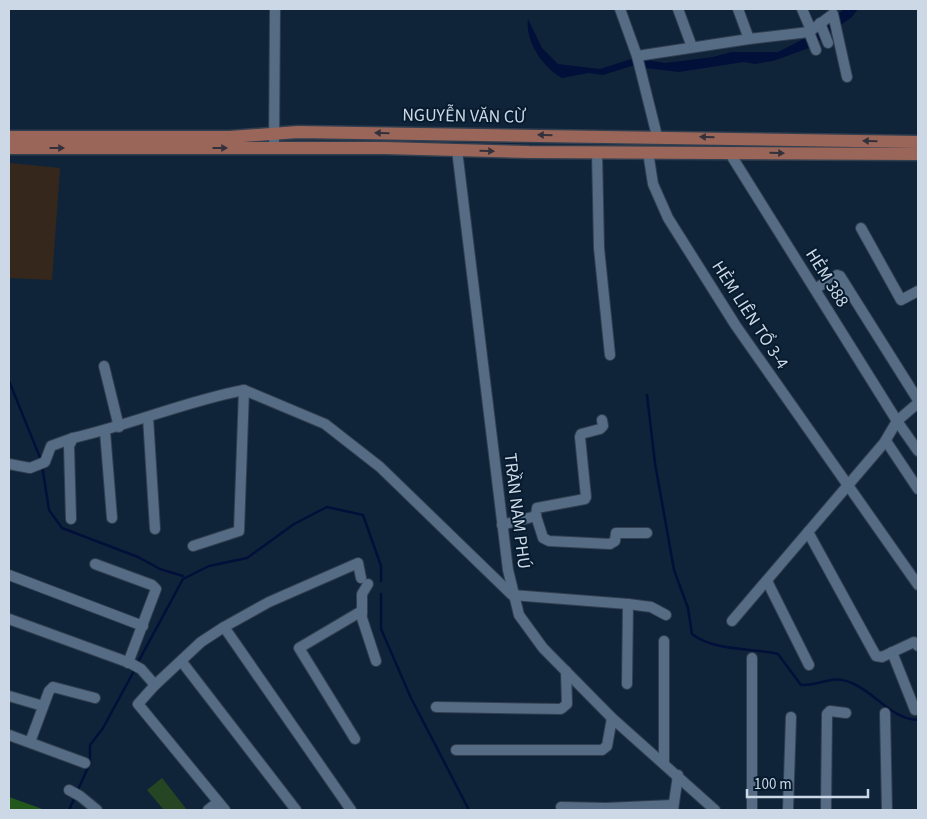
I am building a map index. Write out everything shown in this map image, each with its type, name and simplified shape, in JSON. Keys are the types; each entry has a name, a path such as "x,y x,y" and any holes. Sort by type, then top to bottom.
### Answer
{"main road":[{"name":"NGUYỄN VĂN CỪ","path":"9,137 230,137 274,142 298,132 657,136 918,142"},
{"name":"NGUYỄN VĂN CỪ","path":"9,148 274,142 457,150 918,154"}],"street":[{"path":"274,142 275,9"},
{"path":"620,9 637,57 657,136"},
{"path":"678,9 692,47"},
{"path":"738,9 749,38"},
{"path":"802,9 814,30 827,40"},
{"path":"637,57 749,38 814,30 834,13"},
{"path":"834,13 836,31 847,77"},
{"path":"814,30 815,48"},
{"name":"TRẦN NAM PHÚ","path":"457,150 502,525 512,595 519,615 530,632 612,718 678,775"},
{"path":"597,152 599,248 610,355"},
{"name":"HẺM LIÊN TỔ 3-4","path":"648,152 653,184 668,218 736,326 918,585"},
{"name":"HẺM 388","path":"728,152 897,421 918,451"},
{"path":"861,228 903,303 918,291"},
{"path":"732,621 886,441 897,421 918,402 840,276 837,275 815,289"},
{"path":"104,366 119,427"},
{"path":"193,546 239,531 244,390"},
{"path":"9,464 34,467 44,462 52,446 73,438 119,427 215,395 244,390 325,424 380,467 512,595 628,604 651,607 666,615"},
{"path":"148,417 155,529"},
{"path":"602,420 600,429 580,437 585,499 537,508 536,516 545,541 610,544 615,541 616,533 647,533"},
{"path":"105,431 112,518"},
{"path":"71,519 68,446 73,438"},
{"path":"886,441 918,489"},
{"path":"502,525 536,516"},
{"path":"808,532 876,656 882,657 914,642 918,646"},
{"path":"95,564 154,587 156,594 143,626 132,664"},
{"path":"225,810 138,704 155,685 182,662 201,642 224,627 269,602 358,564 364,581 362,614 376,661"},
{"path":"9,575 143,626"},
{"path":"767,581 809,665"},
{"path":"627,684 628,604"},
{"path":"355,739 299,648 359,612 362,614"},
{"path":"9,619 132,664 155,685"},
{"path":"224,627 351,810"},
{"path":"664,641 664,763"},
{"path":"892,652 915,710"},
{"path":"752,658 752,810"},
{"path":"182,662 296,810"},
{"path":"436,707 561,709 567,704 566,671"},
{"path":"30,742 49,691 55,686 95,698"},
{"path":"9,696 43,706"},
{"path":"826,810 827,714 830,711 846,713"},
{"path":"885,713 886,810"},
{"path":"788,810 791,717"},
{"path":"456,750 602,750 607,746 612,718"},
{"path":"9,735 86,763"},
{"path":"561,806 596,809 673,808 678,775"},
{"path":"678,775 715,810"},
{"path":"69,790 80,796 97,810"},
{"path":"208,810 218,802"}],"shaded area":[{"path":"9,163 60,168 52,280 9,278"}],"green space":[{"path":"162,778 187,810 164,810 147,790"},
{"path":"9,797 45,810 9,810"}],"water":[{"path":"844,9 858,9 852,17 809,48 773,61 755,64 744,62 679,72 635,65 603,75 589,73 562,78 542,61 532,45 528,28 528,19 542,48 558,64 600,69 634,58 665,63 713,57 731,52 778,52 819,31"}],"waterway":[{"path":"9,381 41,460"},
{"path":"647,395 655,463 674,570 688,608 692,634 711,644 778,654 801,685 833,680 846,681 862,688 892,711 909,719 918,720"},
{"path":"42,465 49,510 62,528 138,557 160,569 183,576"},
{"path":"137,664 183,579 209,566 247,558 294,524 327,507 363,515 381,566 381,581"},
{"path":"381,594 381,629 411,698 469,810"},
{"path":"77,792 90,763 90,745 103,728 135,669"},
{"path":"69,810 75,797"}]}
